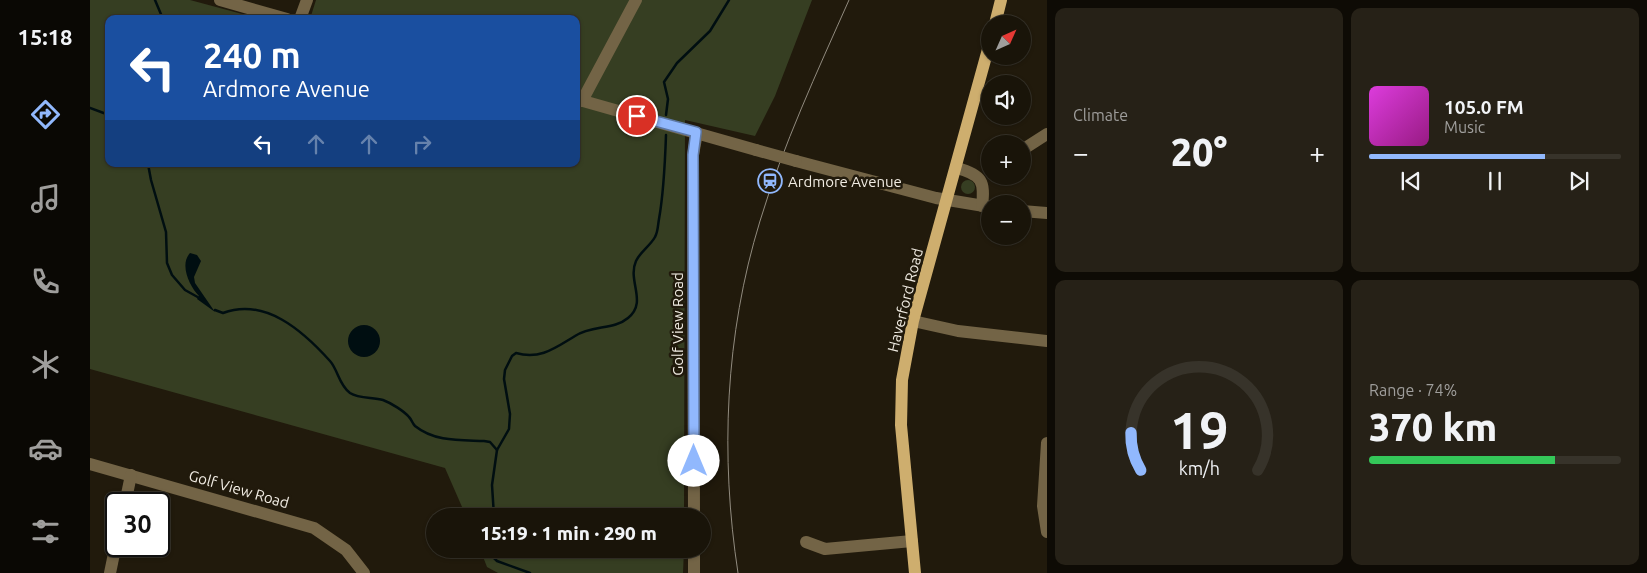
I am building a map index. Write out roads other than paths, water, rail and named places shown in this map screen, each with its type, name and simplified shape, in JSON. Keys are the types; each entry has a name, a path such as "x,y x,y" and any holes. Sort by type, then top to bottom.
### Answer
{"main road":[{"path":"997,15 1001,0"},
{"name":"Haverford Road","path":"916,573 901,425 902,380 914,321 984,65"}],"street":[{"path":"220,0 273,15"},
{"path":"301,15 307,0"},
{"path":"580,98 636,0"},
{"path":"580,100 796,161 948,201 981,206"},
{"name":"Golf View Road","path":"694,508 693,155 696,132"},
{"path":"1031,144 1047,134"},
{"path":"957,168 981,175"},
{"path":"1031,212 1047,213"},
{"path":"914,321 958,331 1047,341"},
{"path":"1047,443 1043,506 1047,532"},
{"name":"Golf View Road","path":"90,464 314,528 346,550 364,573"},
{"path":"127,492 131,475"},
{"path":"806,542 824,549 912,540"},
{"path":"110,573 113,557"},
{"path":"694,558 694,573"}],"waterway":[{"path":"155,0 161,15"},
{"path":"666,115 668,99 664,82 677,63 710,31 729,0"},
{"path":"90,108 105,114"},
{"path":"493,508 492,485 497,450 509,429 510,414 504,379 505,370 512,356 516,353 533,355 547,352 588,330 622,322 634,312 637,298 634,276 636,261 656,235 661,209 666,135"},
{"path":"149,167 166,232 167,263 172,275 185,290 203,300"},
{"path":"215,310 223,313 239,309 268,313 295,328 308,339 330,361 343,386 350,393 390,403 407,415 415,426 431,435 439,438 490,442 497,450"},
{"path":"494,558 497,561 530,573"}],"tram line":[{"path":"738,573 732,529 728,440 729,396 739,308 748,264 769,193 801,109 849,0"}],"place":[{"name":"Ardmore Avenue","path":"770,181"}]}
